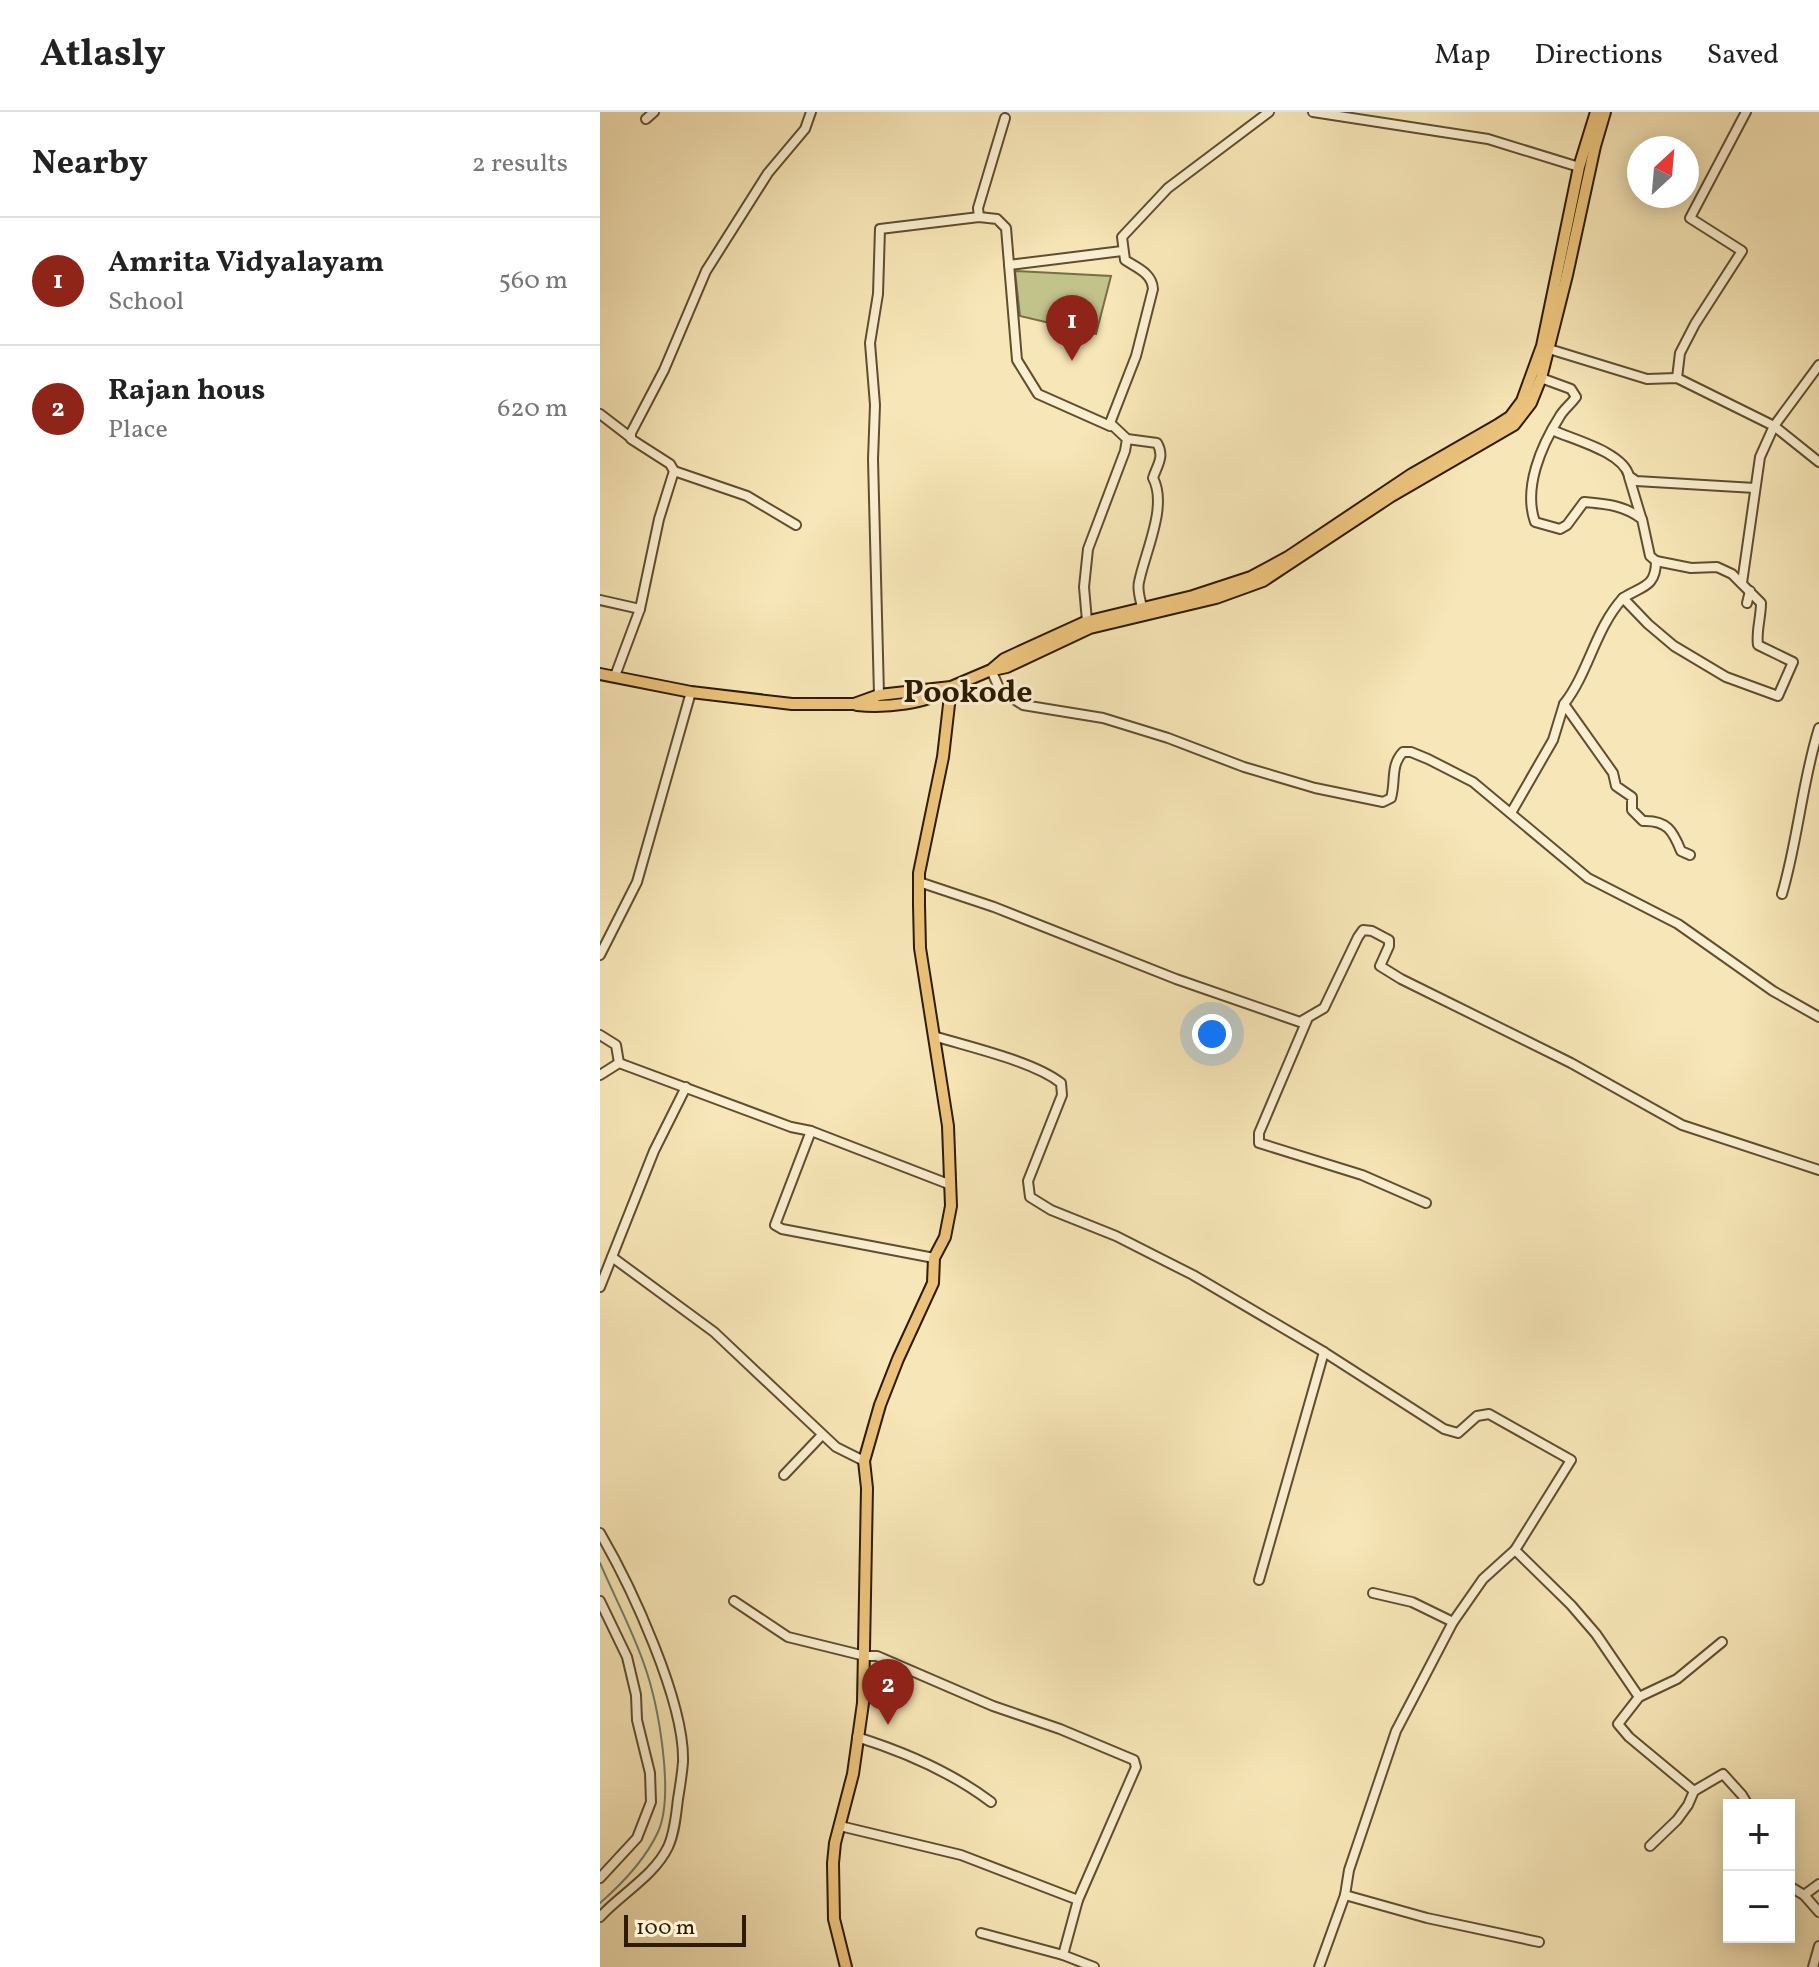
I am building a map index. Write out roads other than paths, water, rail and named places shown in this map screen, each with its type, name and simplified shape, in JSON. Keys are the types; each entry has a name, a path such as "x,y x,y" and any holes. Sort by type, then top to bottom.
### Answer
{"main road":[{"path":"600,674 691,692 792,704 874,707 899,703 939,695 991,670 1014,654 1087,621 1216,590 1288,557 1399,482 1510,417 1527,390 1542,346 1596,112"},
{"path":"991,670 1007,667 1090,628 1216,598 1263,581 1415,482 1514,425 1531,403 1541,378 1584,160 1605,112"},
{"path":"854,704 879,695 951,687"},
{"path":"846,1967 834,1919 833,1863 853,1774 863,1703 867,1488 864,1461 880,1405 933,1283 934,1258 945,1237 951,1206 948,1126 920,948 919,882 926,831 943,757 951,687"}],"street":[{"path":"646,119 654,112"},
{"path":"630,437 664,370 706,271 768,173 805,129 811,112"},
{"path":"1110,426 1136,356 1153,289 1152,280 1125,260 1122,237 1168,188 1269,112"},
{"path":"1313,112 1488,139 1584,160"},
{"path":"1677,378 1680,353 1690,333 1742,251 1690,218 1746,112"},
{"path":"979,217 978,208 1005,118"},
{"path":"879,695 873,459 875,405 870,343 878,294 880,229 979,217 997,219 1006,228 1017,360 1038,394 1110,426 1127,439 1157,443 1161,462 1153,478 1159,492 1146,562 1139,581 1142,607"},
{"path":"1009,265 1122,251"},
{"path":"1549,349 1647,379 1677,378 1774,426 1819,462"},
{"path":"1742,583 1760,457 1774,426 1819,365"},
{"path":"1541,378 1576,393 1574,401 1562,412 1542,453 1531,492 1530,507 1535,522 1560,529 1567,525 1584,502 1616,505 1631,510 1642,519"},
{"path":"600,414 670,464 674,471 747,496 796,525"},
{"path":"1552,430 1616,457 1626,466 1650,556 1656,561 1691,568 1717,567 1732,574 1761,603 1761,619 1756,634 1758,645 1793,662 1778,696 1726,677 1674,646 1623,598"},
{"path":"1087,621 1084,587 1088,549 1127,439"},
{"path":"615,676 640,609 659,519 674,471"},
{"path":"1629,476 1643,482 1755,488"},
{"path":"1511,813 1553,740 1564,704 1574,690 1598,635 1623,598 1647,586 1655,576 1656,561"},
{"path":"1747,603 1750,591"},
{"path":"600,600 640,609"},
{"path":"991,670 1000,690 1023,705 1103,718 1300,784 1383,802 1391,798 1395,784 1393,766 1403,752 1411,752 1450,768 1473,782 1588,878 1678,924 1773,991 1819,1017"},
{"path":"600,955 637,882 691,692"},
{"path":"1564,704 1613,773 1616,786 1632,797 1632,810 1643,821 1656,820 1671,828 1681,851 1690,855"},
{"path":"1782,894 1819,728"},
{"path":"919,882 994,907 1176,979 1295,1021 1307,1020 1324,1008 1363,930 1372,931 1389,940 1380,966 1401,979 1571,1063 1682,1125 1819,1170"},
{"path":"1307,1020 1259,1133 1259,1143 1362,1175 1426,1203"},
{"path":"600,1035 616,1045 619,1063"},
{"path":"934,1036 1039,1071 1061,1083 1062,1095 1028,1181 1030,1197 1051,1210 1116,1236 1193,1275 1324,1352 1444,1429 1458,1433 1477,1416 1489,1414 1571,1460 1515,1550 1483,1579 1453,1622 1396,1731 1319,1967"},
{"path":"600,1075 619,1063"},
{"path":"619,1063 951,1185"},
{"path":"600,1287 654,1151 686,1087"},
{"path":"811,1131 775,1225 782,1229 934,1258"},
{"path":"612,1257 714,1332 836,1447 864,1461"},
{"path":"1259,1580 1324,1352"},
{"path":"784,1475 822,1435"},
{"path":"600,1533 617,1563 654,1647 678,1720 683,1760 676,1817 668,1847 644,1877 600,1917"},
{"path":"1515,1550 1596,1634 1639,1697"},
{"path":"1373,1593 1412,1602 1453,1622"},
{"path":"600,1601 627,1657 636,1695 637,1720 650,1773 651,1802 637,1838 600,1878"},
{"path":"734,1601 788,1637 865,1656 877,1656 993,1706 1060,1729 1134,1760 1136,1767 1078,1900 1063,1955"},
{"path":"1694,1791 1629,1737 1618,1724 1639,1697 1677,1679 1722,1642"},
{"path":"857,1737 897,1750 961,1779 991,1802"},
{"path":"1650,1846 1677,1820 1694,1791 1723,1774 1744,1799"},
{"path":"840,1826 961,1855 1078,1900"},
{"path":"1804,1895 1819,1884"},
{"path":"1795,1890 1819,1912"},
{"path":"1345,1895 1427,1918 1539,1942"},
{"path":"981,1933 1063,1955 1094,1967"},
{"path":"1813,1967 1819,1946"}],"waterway":[{"path":"600,1563 644,1664 659,1724 665,1772 663,1815 658,1832 633,1870 600,1903"}],"place":[{"name":"Amrita Vidyalayam","path":"1072,361"},
{"name":"Rajan hous","path":"888,1725"}],"district":[{"name":"Pookode","path":"968,694"}]}
